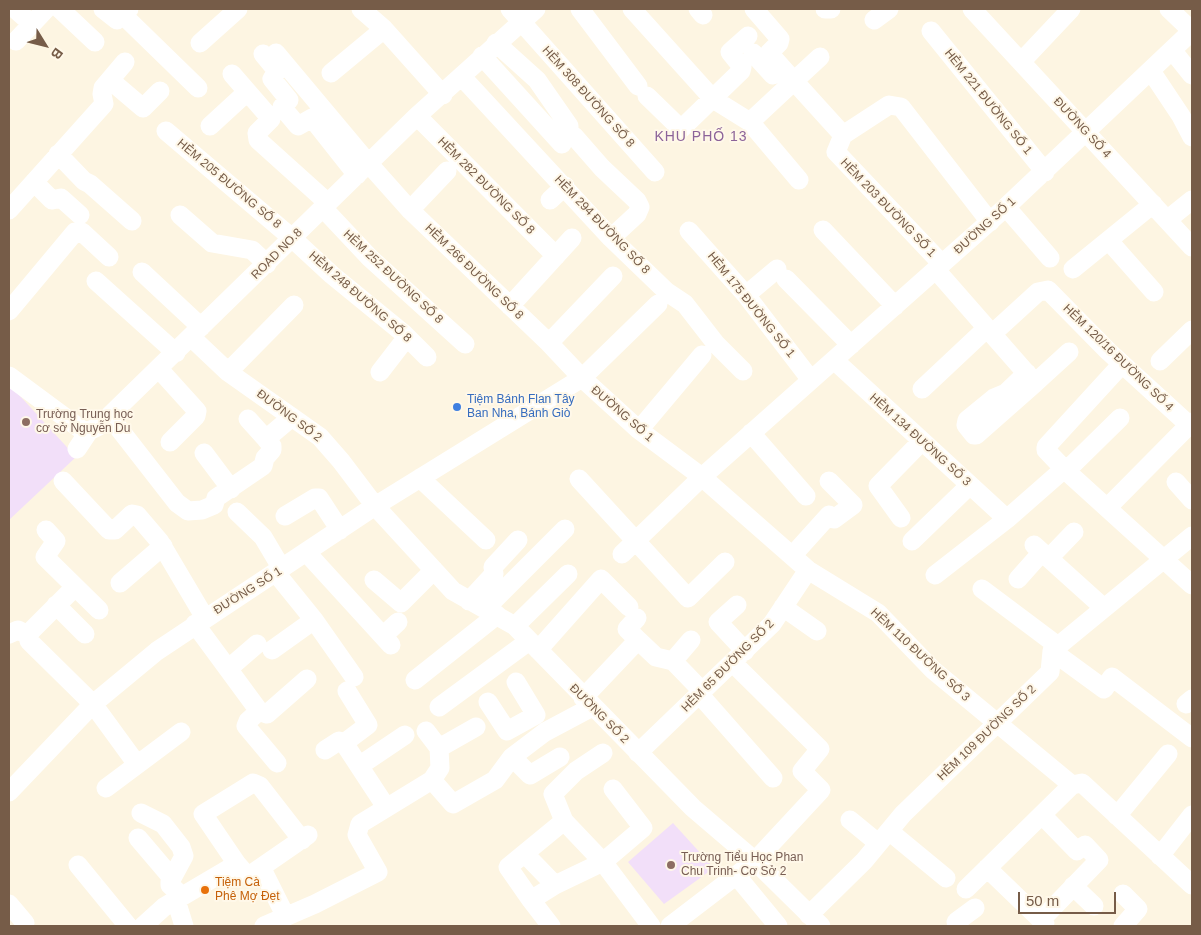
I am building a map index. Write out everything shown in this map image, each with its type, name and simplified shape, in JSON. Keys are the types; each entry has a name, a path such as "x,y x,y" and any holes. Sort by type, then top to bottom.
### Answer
{"street":[{"path":"15,9 32,24"},
{"path":"16,41 46,9"},
{"path":"60,9 95,42"},
{"path":"103,9 117,20 126,12 198,88"},
{"path":"200,43 238,9"},
{"path":"361,9 384,29 442,95"},
{"name":"ROAD NO.8","path":"88,431 110,417 417,116 462,77 496,44 516,16 536,9"},
{"path":"580,9 643,91 681,129 741,71 742,67 730,52 750,44 843,135 889,105 901,107 990,222"},
{"path":"632,9 713,99 750,122 799,180"},
{"path":"754,9 780,38 779,43 769,53 790,85"},
{"path":"825,9 831,9"},
{"name":"ĐƯỜNG SỐ 4","path":"972,9 1192,247"},
{"path":"1021,62 1071,9"},
{"path":"1169,9 1192,31"},
{"name":"HẺM 308 ĐƯỜNG SỐ 8","path":"516,16 656,172"},
{"path":"331,73 384,29"},
{"name":"HẺM 221 ĐƯỜNG SỐ 1","path":"931,31 1044,172"},
{"name":"ĐƯỜNG SỐ 1","path":"9,792 93,704 157,651 375,506 582,378 639,430 702,477 990,222 1192,31"},
{"path":"496,44 537,80 568,135"},
{"path":"1172,50 1192,75"},
{"path":"270,53 363,170 312,118 298,126 282,107 288,99 272,79 277,70 270,53"},
{"path":"482,56 637,200 640,207 637,214 611,238"},
{"path":"750,122 820,57"},
{"path":"9,210 104,104 105,99 102,94 110,80 125,62"},
{"path":"1151,71 1181,116 1192,137"},
{"path":"210,126 247,92 232,74"},
{"name":"HẺM 294 ĐƯỜNG SỐ 8","path":"462,77 565,186 611,238 667,292 684,304 716,344 742,371"},
{"path":"110,80 143,108 160,91"},
{"name":"HẺM 252 ĐƯỜNG SỐ 8","path":"247,92 271,119 257,134 258,140 325,206 370,258 465,344"},
{"name":"HẺM 282 ĐƯỜNG SỐ 8","path":"417,116 556,256"},
{"name":"HẺM 205 ĐƯỜNG SỐ 8","path":"166,131 292,238"},
{"name":"HẺM 203 ĐƯỜNG SỐ 1","path":"843,135 836,152 939,267"},
{"path":"58,154 84,181 90,184 132,221"},
{"name":"HẺM 266 ĐƯỜNG SỐ 8","path":"363,170 410,210 549,343 582,378"},
{"path":"410,210 447,171"},
{"path":"34,182 52,200 61,198 80,215"},
{"path":"550,200 565,186"},
{"path":"1167,220 1192,200"},
{"path":"1073,269 1152,204"},
{"path":"1006,207 1050,258"},
{"path":"180,215 212,243 252,250 267,264"},
{"path":"823,230 895,306"},
{"name":"HẺM 175 ĐƯỜNG SỐ 1","path":"689,231 746,295 811,380"},
{"path":"9,311 75,232 82,232 109,257"},
{"name":"HẺM 248 ĐƯỜNG SỐ 8","path":"292,238 332,275 407,338 427,358"},
{"path":"510,306 572,238"},
{"path":"1109,241 1154,292"},
{"path":"939,267 989,331 1031,378 1069,352"},
{"name":"ĐƯỜNG SỐ 2","path":"142,272 196,332 228,372 320,437 375,506 453,591 515,626 588,703 693,808 755,861 815,921"},
{"path":"746,295 781,274 851,345"},
{"path":"549,343 612,276"},
{"path":"96,281 176,353"},
{"name":"HẺM 120/16 ĐƯỜNG SỐ 4","path":"989,331 1038,292 1048,290 1122,364 1191,424"},
{"path":"582,378 658,304"},
{"path":"228,372 294,306"},
{"path":"1160,361 1192,330"},
{"path":"922,389 989,331"},
{"path":"380,372 407,338"},
{"path":"639,430 702,354"},
{"name":"HẺM 134 ĐƯỜNG SỐ 3","path":"834,360 1007,519"},
{"path":"1122,364 1046,447 1046,450 1065,470 1165,558 1192,585"},
{"path":"159,369 196,410 196,416 170,442"},
{"path":"9,376 82,430 88,431 77,449"},
{"path":"110,417 177,503 188,511 202,510 214,505 216,498 263,466 265,458 272,450 272,446 248,419"},
{"path":"266,439 292,417"},
{"path":"936,575 1065,470 1120,418"},
{"path":"1107,508 1191,424"},
{"path":"752,433 806,496"},
{"path":"901,518 878,486 922,441"},
{"path":"204,453 231,489"},
{"path":"622,554 702,477"},
{"name":"HẺM 110 ĐƯỜNG SỐ 3","path":"702,477 808,570 878,613 933,670 1072,786"},
{"path":"420,478 486,540"},
{"path":"579,479 688,598 725,562"},
{"path":"63,481 109,530 115,530 135,514 163,546 200,621 228,669 259,712 266,714 307,679"},
{"path":"792,556 830,515 834,519 852,505 829,481"},
{"path":"1176,482 1192,500"},
{"path":"912,541 970,485"},
{"path":"285,516 315,498 319,498 340,530"},
{"path":"237,512 256,528 279,571 314,620 350,684 368,725 344,743"},
{"path":"415,680 484,608 565,529"},
{"path":"46,530 56,541 44,557 99,610"},
{"path":"1018,579 1042,552 1074,532"},
{"path":"1055,648 1192,536"},
{"path":"484,608 494,574 493,567 518,540"},
{"path":"120,583 163,546"},
{"path":"1042,552 1104,608"},
{"path":"307,553 387,640 398,622"},
{"path":"374,580 401,603 434,570"},
{"name":"HẺM 65 ĐƯỜNG SỐ 2","path":"638,753 772,624 808,570"},
{"path":"515,626 568,574"},
{"path":"439,708 533,646 601,580 633,612 627,629 656,657 673,661 773,778"},
{"path":"28,635 75,586"},
{"path":"982,589 1104,689 1112,677 1192,738"},
{"path":"670,926 755,861 821,790 802,771 820,749 739,657 718,622 737,605"},
{"path":"56,606 85,634"},
{"path":"783,607 817,632"},
{"path":"228,669 314,620"},
{"path":"9,634 18,630 28,635"},
{"path":"28,635 29,641 93,704 136,764"},
{"path":"432,780 452,804 495,780 512,757 588,703 638,640"},
{"path":"673,661 691,640"},
{"name":"HẺM 109 ĐƯỜNG SỐ 2","path":"815,921 903,814 995,723 1050,672 1055,648"},
{"path":"516,682 545,732"},
{"path":"488,702 507,731 536,715"},
{"path":"259,712 248,721 246,726 277,763"},
{"path":"439,748 476,727"},
{"path":"262,868 276,923 378,872 357,835 360,824 432,780 440,768 439,748 426,731"},
{"path":"106,788 181,732"},
{"path":"359,766 406,735"},
{"path":"326,750 339,741 344,743 386,807"},
{"path":"603,753 576,771 553,794 564,821 603,862 650,926"},
{"path":"1117,816 1168,754"},
{"path":"512,757 530,775 560,758"},
{"path":"253,783 260,786 305,838 250,875 244,872 237,864 203,814 253,783"},
{"path":"966,889 1072,786 1082,783 1192,886"},
{"path":"531,900 555,884 603,862 644,828 613,789"},
{"path":"141,813 163,824 181,847 184,856 170,885 179,898 192,926"},
{"path":"987,868 1042,923 1073,886 1099,860 1081,848 1042,815"},
{"path":"1160,856 1192,815"},
{"path":"850,820 884,837 946,878"},
{"path":"551,926 508,868 564,821"},
{"path":"138,838 172,878"},
{"path":"525,854 555,884"},
{"path":"78,864 128,926"},
{"path":"143,926 164,906 237,864"},
{"path":"736,875 778,926"},
{"path":"1073,886 1094,906"},
{"path":"1123,894 1138,909 1123,926"},
{"path":"9,904 25,923"},
{"path":"959,926 956,922 975,908"}],"shaded area":[{"name":"Trường Trung học cơ sở Nguyễn Du","path":"9,386 76,457 9,520"},
{"name":"Trường Tiểu Học Phan Chu Trinh- Cơ Sở 2","path":"673,823 714,868 664,904 628,862"}],"place":[{"name":"Tiệm Bánh Flan Tây Ban Nha, Bánh Giò","path":"457,407"},
{"name":"Trường Trung học cơ sở Nguyễn Du","path":"26,422"},
{"name":"Trường Tiểu Học Phan Chu Trinh- Cơ Sở 2","path":"671,865"},
{"name":"Tiệm Cà Phê Mợ Đẹt","path":"205,890"}],"district":[{"name":"KHU PHỐ 13","path":"701,137"}]}
